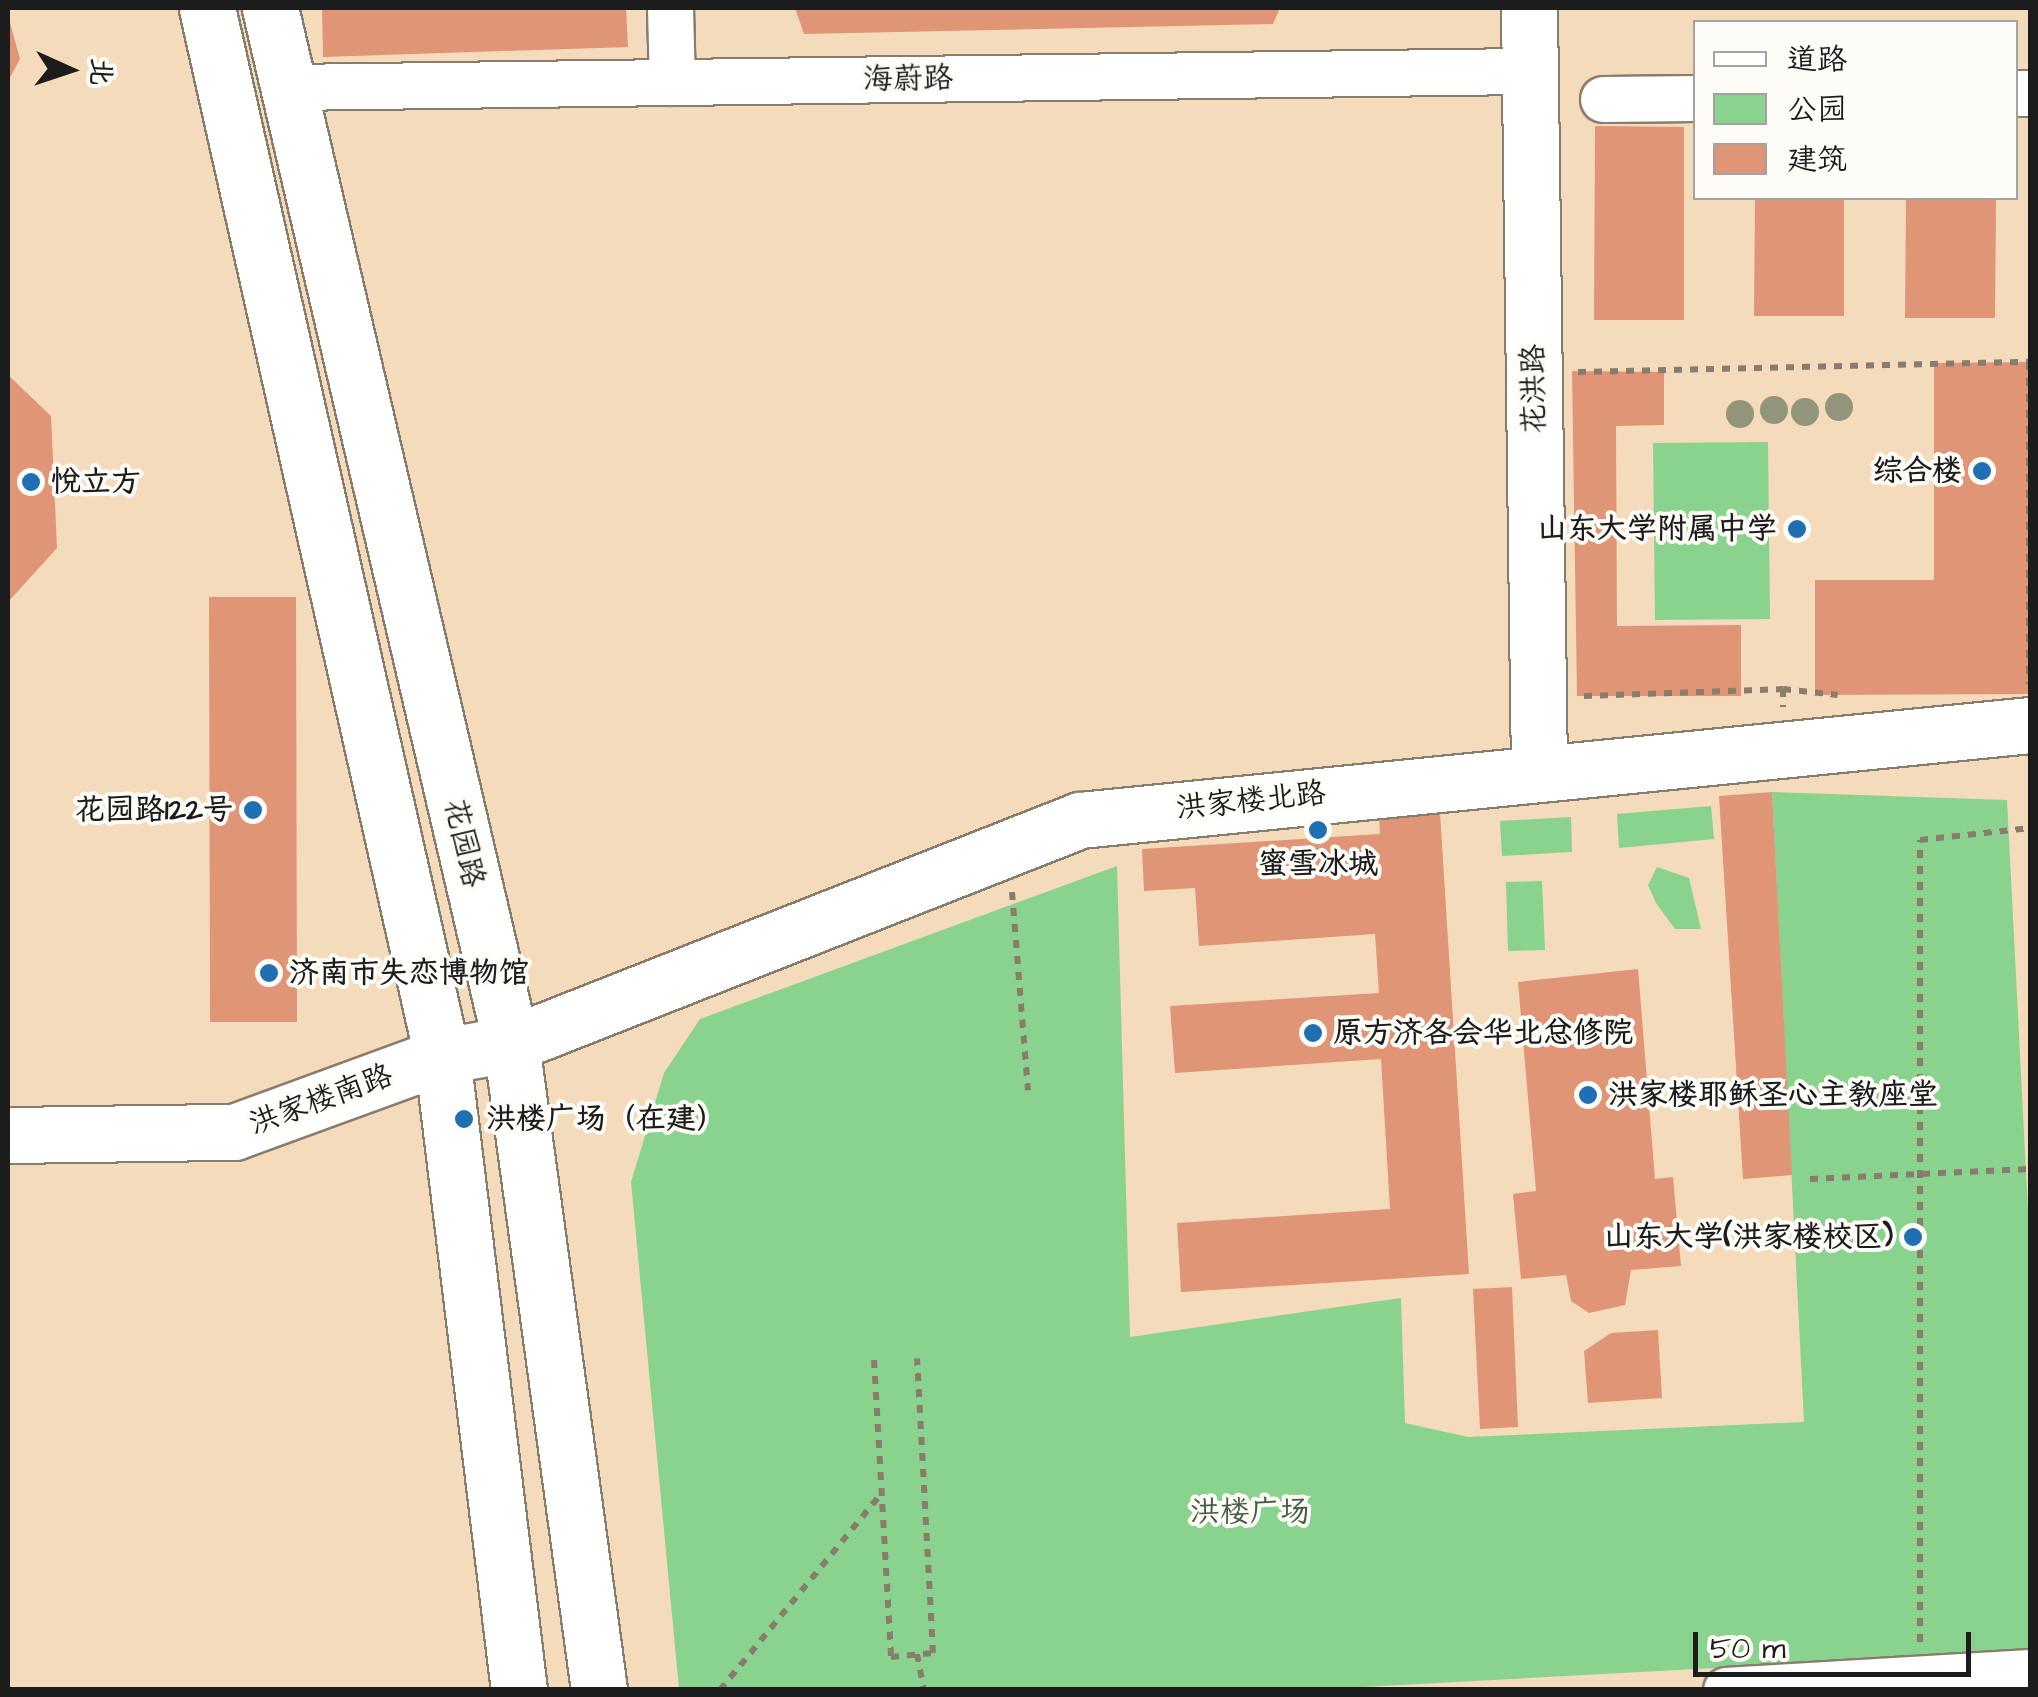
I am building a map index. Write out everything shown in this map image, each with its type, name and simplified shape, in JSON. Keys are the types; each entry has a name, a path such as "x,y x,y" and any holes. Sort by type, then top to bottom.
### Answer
{"main road":[{"path":"208,8 442,1056 518,1690"},
{"name":"花园路","path":"270,8 512,1044 599,1690"},
{"name":"花洪路","path":"1530,8 1538,771"},
{"name":"洪家楼北路","path":"512,1044 1080,820 1782,748 2020,710"},
{"name":"洪家楼南路","path":"8,1135 234,1132 442,1056 512,1044"}],"street":[{"path":"670,8 672,82"},
{"name":"海蔚路","path":"287,87 1530,72"},
{"path":"1604,99 1693,98"},
{"path":"1726,1690 2030,1672"}],"path":[{"path":"1573,390 1572,372 2029,362 2030,694 2020,710"},
{"path":"1576,677 1576,696 1783,689 1854,695"},
{"path":"1782,748 1783,689"},
{"path":"1920,1678 1920,840 2030,828"},
{"path":"1010,881 1028,1090"},
{"path":"1810,1179 2030,1169"},
{"path":"874,1360 891,1657 933,1652 918,1358"},
{"path":"720,1690 882,1493"},
{"path":"918,1654 924,1690"}],"green space":[{"path":"1768,442 1770,619 1655,620 1653,443"},
{"name":"洪楼广场","path":"1772,792 2007,800 2030,1250 2030,1651 1326,1689 679,1689 631,1182 664,1073 700,1019 1117,866 1130,1337 1401,1298 1405,1423 1468,1437 1804,1422"},
{"path":"1711,806 1714,839 1619,848 1617,814"},
{"path":"1571,817 1572,852 1502,856 1500,821"},
{"path":"1657,867 1689,878 1701,929 1675,929 1656,903 1648,885"},
{"path":"1542,881 1545,950 1508,951 1506,882"}],"building":[{"path":"322,8 626,8 628,47 323,57"},
{"path":"795,8 1280,8 1273,24 804,34"},
{"path":"8,15 20,59 8,81"},
{"path":"1595,126 1684,127 1684,320 1594,320"},
{"path":"1755,200 1844,200 1844,316 1754,316"},
{"path":"1906,200 1996,200 1995,318 1905,318"},
{"name":"综合楼","path":"2029,362 2029,694 1815,695 1815,580 1934,580 1934,363"},
{"path":"1572,371 1664,372 1664,425 1616,426 1617,626 1741,625 1741,696 1577,696"},
{"name":"悦立方","path":"8,375 51,416 57,548 8,602"},
{"name":"花园路122号","path":"209,597 296,597 297,1022 210,1022"},
{"path":"1772,792 1792,1175 1743,1179 1719,796"},
{"name":"原方济各会华北总修院","path":"1440,812 1469,1274 1181,1292 1177,1223 1390,1209 1381,1059 1175,1073 1170,1006 1379,993 1375,934 1199,946 1195,888 1144,891 1142,849 1380,834 1379,815"},
{"name":"洪家楼耶稣圣心主教座堂","path":"1638,969 1655,1179 1673,1177 1681,1266 1631,1270 1625,1305 1589,1313 1571,1301 1566,1275 1521,1279 1513,1194 1536,1191 1518,982"},
{"path":"1512,1287 1518,1427 1480,1429 1473,1289"},
{"path":"1658,1330 1662,1398 1588,1403 1584,1351 1611,1333"}],"place":[{"name":"综合楼","path":"1982,471"},
{"name":"悦立方","path":"31,482"},
{"name":"山东大学附属中学","path":"1797,529"},
{"name":"花园路122号","path":"253,810"},
{"name":"蜜雪冰城","path":"1318,830"},
{"name":"济南市失恋博物馆","path":"269,973"},
{"name":"原方济各会华北总修院","path":"1313,1033"},
{"name":"洪家楼耶稣圣心主教座堂","path":"1588,1095"},
{"name":"洪楼广场（在建）","path":"464,1119"},
{"name":"山东大学(洪家楼校区)","path":"1913,1237"}]}
